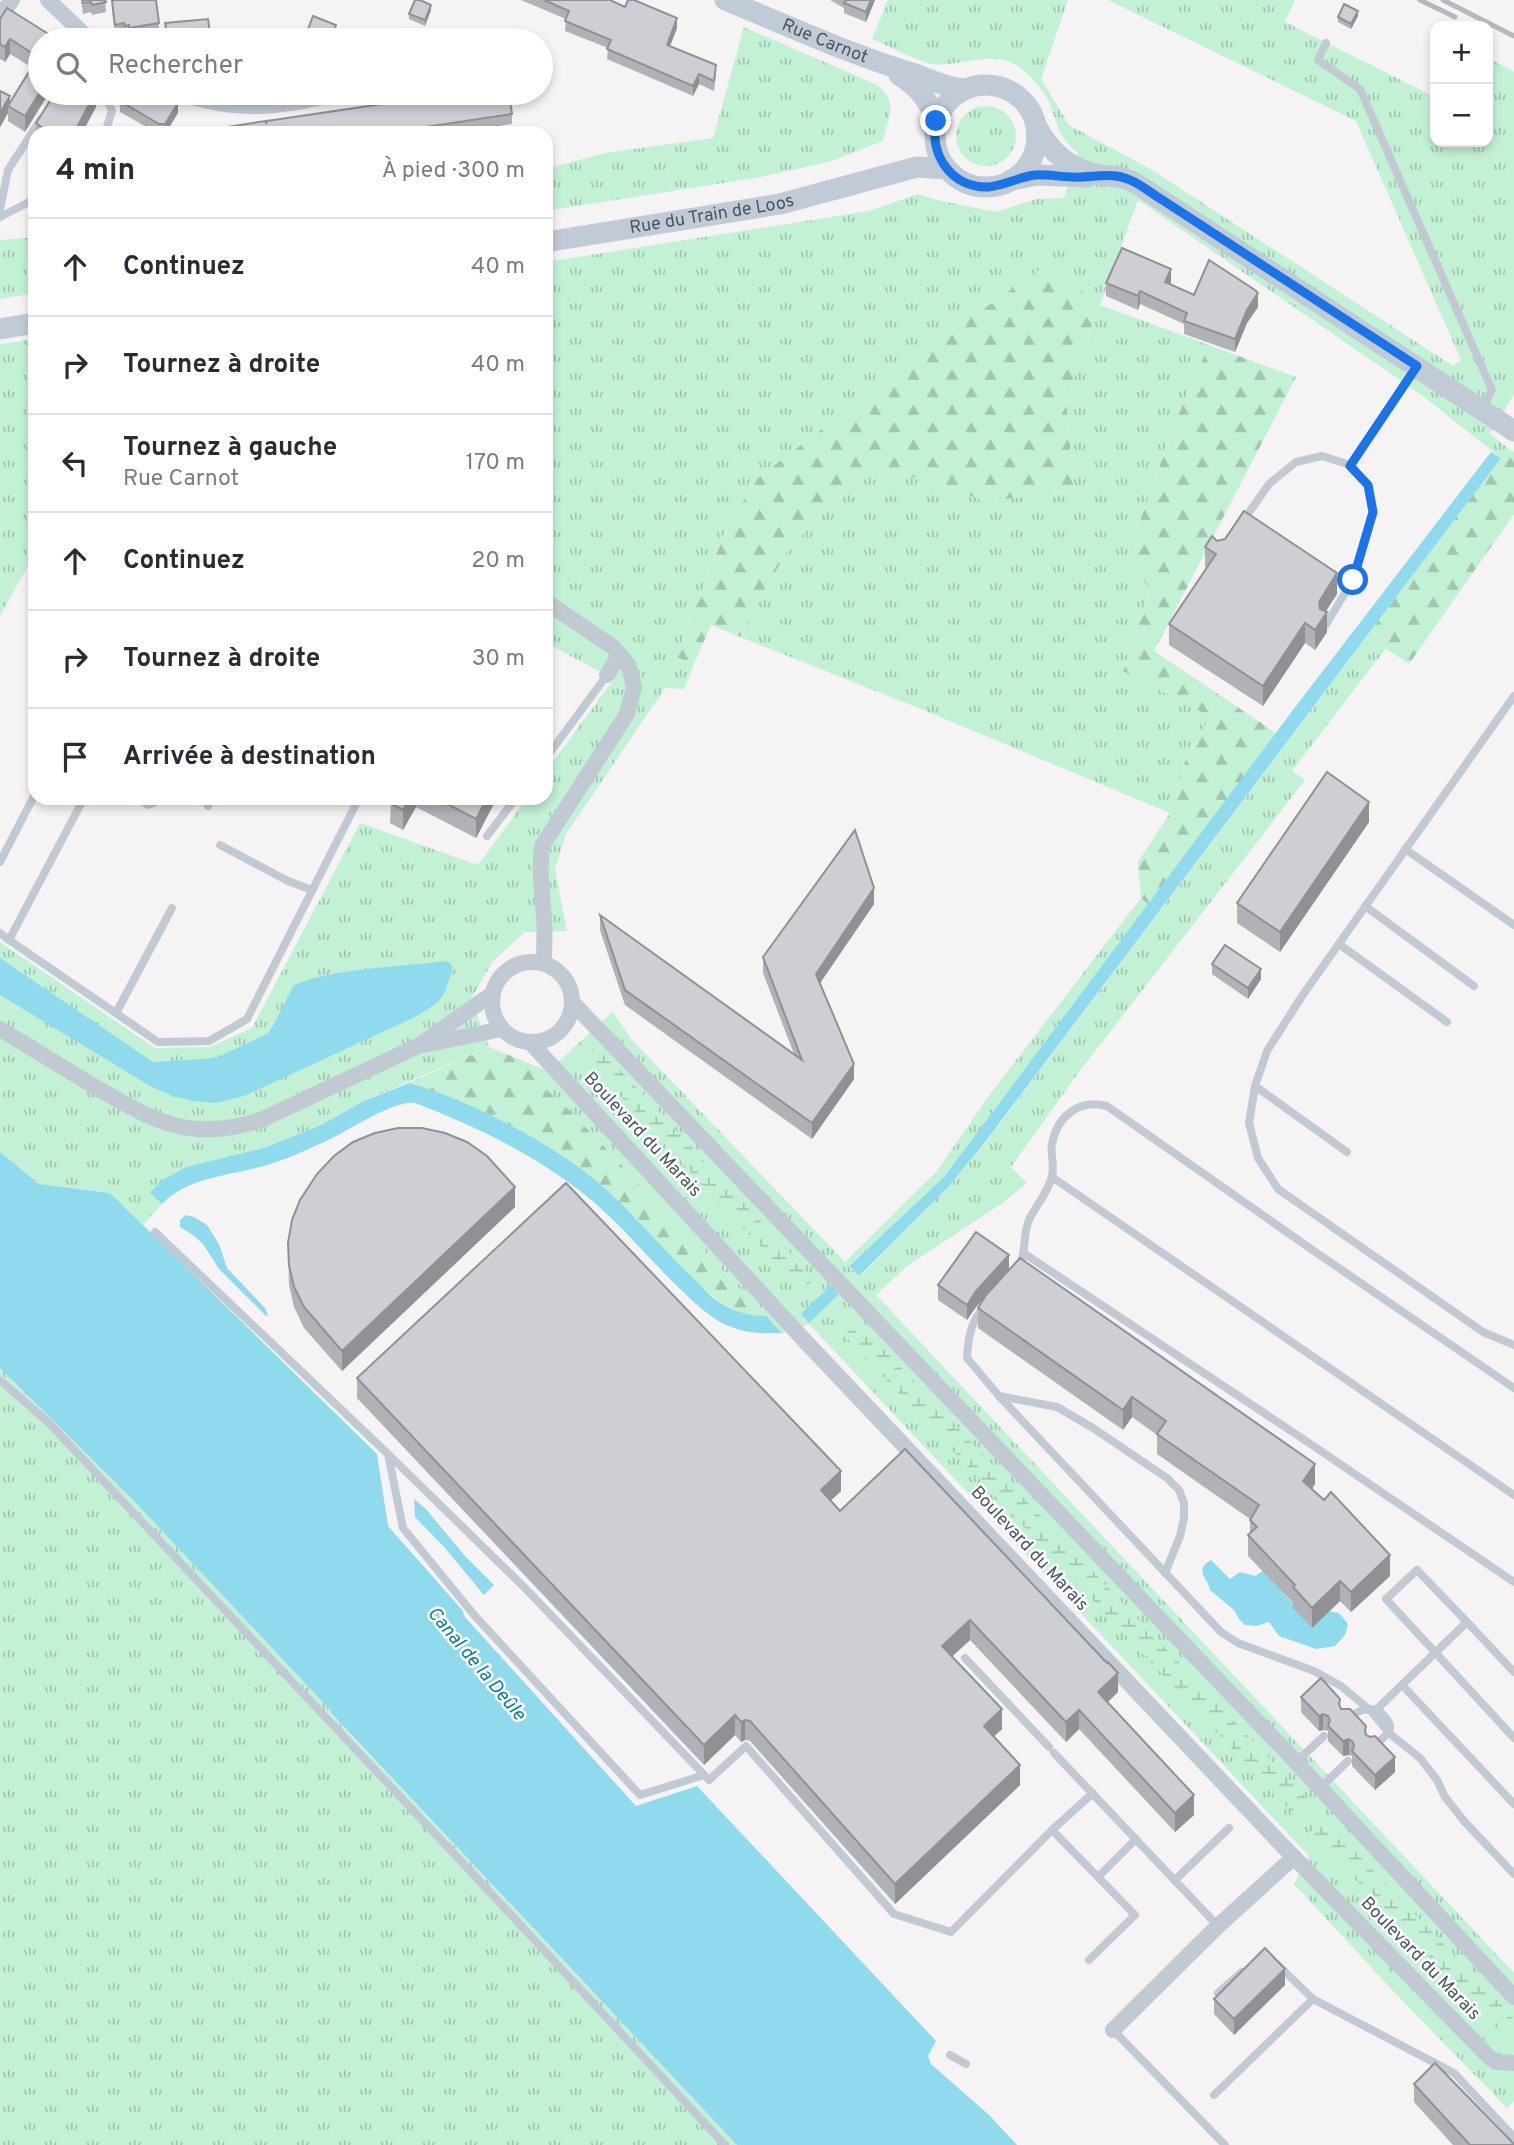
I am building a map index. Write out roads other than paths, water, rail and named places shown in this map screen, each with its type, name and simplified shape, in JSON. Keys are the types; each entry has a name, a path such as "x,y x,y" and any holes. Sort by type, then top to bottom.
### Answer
{"street":[{"path":"48,0 77,28"},
{"name":"Rue Carnot","path":"725,0 886,66 963,89"},
{"name":"Rue Carnot","path":"886,66 918,89 933,111 935,127"},
{"path":"1100,175 1037,175 993,187 974,186 962,181 947,169 937,152 935,127 945,104 963,89 975,85 1005,88 1025,103 1046,144 1061,158 1079,169 1100,175 1125,177 1137,184 1514,430"},
{"path":"237,105 282,105"},
{"path":"1011,180 1026,168 1032,157 1036,145 1036,125"},
{"name":"Rue du Train de Loos","path":"874,177 911,155 935,127"},
{"name":"Rue du Train de Loos","path":"553,241 780,204 917,167 947,169"},
{"path":"0,329 28,324"},
{"path":"544,963 540,865 542,846 627,715 634,687 629,666 613,647 553,607"},
{"path":"607,675 620,655"},
{"path":"530,961 544,963 555,968 565,978 572,1002 570,1015 564,1026 543,1041 520,1040 502,1029 495,1019 492,994 505,971 530,961"},
{"path":"0,1030 146,1116 170,1125 196,1129 237,1127 263,1119 418,1046 492,994"},
{"path":"572,1002 1296,1762 1514,1997"},
{"path":"418,1046 502,1029"},
{"name":"Boulevard du Marais","path":"530,1042 805,1341 1294,1857 1489,2057 1496,2062 1514,2063"},
{"path":"1113,2030 1218,1926 1294,1857"}],"lane":[{"path":"1326,43 1318,60 1360,89 1492,390 1482,410"},
{"path":"107,126 112,111 109,105"},
{"path":"36,126 43,115"},
{"path":"0,209 8,170 28,139"},
{"path":"0,217 28,203"},
{"path":"1350,466 1417,366"},
{"path":"1240,525 1269,484 1296,462 1322,456 1350,466 1368,485 1373,512 1353,580 1325,626"},
{"path":"553,748 607,675"},
{"path":"1514,696 1365,906 1267,1051 1255,1086 1249,1123 1258,1158 1278,1189 1483,1332 1514,1345"},
{"path":"0,862 29,805"},
{"path":"9,940 80,805"},
{"path":"0,933 158,1042 209,1041 247,1019 355,805"},
{"path":"486,836 510,805"},
{"path":"220,845 288,881 312,890"},
{"path":"1405,849 1514,925"},
{"path":"1365,906 1475,986"},
{"path":"116,1013 172,908"},
{"path":"1339,944 1447,1022"},
{"path":"1255,1086 1348,1152"},
{"path":"1015,1273 1025,1254 1024,1237 1029,1220 1052,1177 1052,1146 1059,1124 1068,1112 1083,1105 1107,1106 1514,1388"},
{"path":"1052,1177 1514,1495"},
{"path":"155,1232 526,1588 709,1780 746,1746 894,1914 951,1932 1052,1830 1093,1793"},
{"path":"1025,1254 1514,1582"},
{"path":"993,1298 976,1316 968,1338 967,1358 999,1396 1221,1632 1238,1643 1314,1671 1373,1709 1390,1733 1420,1758 1464,1821 1514,1874"},
{"path":"0,1380 59,1434 472,1872 724,2145"},
{"path":"999,1396 1057,1407 1167,1478 1179,1490 1184,1503 1184,1518 1165,1573"},
{"path":"388,1454 402,1528 475,1616 640,1795 704,1775"},
{"path":"1514,1672 1417,1570 1386,1599 1514,1738"},
{"path":"1345,1719 1362,1710 1373,1709 1467,1622"},
{"path":"965,1658 1218,1926"},
{"path":"1402,1685 1514,1804"},
{"path":"1371,1746 1390,1733"},
{"path":"1296,1762 1324,1736"},
{"path":"1320,1788 1348,1761"},
{"path":"1175,1880 1229,1828"},
{"path":"1052,1830 1135,1915 1089,1960"},
{"path":"1098,1877 1136,1839"},
{"path":"1275,1961 1312,1999 1454,2073 1514,2137"},
{"path":"1218,1993 1246,1968"},
{"path":"1214,2095 1312,1999"},
{"path":"1113,2030 1225,2145"},
{"path":"950,2054 966,2064"}],"water":[{"path":"1491,452 1501,458 986,1141 949,1186 859,1276 849,1266 944,1177 1296,706"},
{"path":"0,958 153,1062 216,1058 269,1033 294,985 309,980 364,969 442,961 448,962 453,968 439,1001 415,1017 244,1096 216,1103 173,1096 150,1086 0,995"},
{"path":"409,1083 480,1110 554,1150 594,1179 620,1203 713,1298 736,1311 766,1316 782,1333 746,1331 718,1321 679,1288 621,1227 565,1180 503,1142 415,1103 395,1106 281,1161 198,1182 162,1204 150,1193 161,1181 186,1167 264,1148 319,1126 364,1101"},
{"name":"Canal de la Deûle","path":"0,1152 39,1184 110,1193 143,1225 377,1454 388,1526 463,1611 464,1616 636,1806 697,1786 936,2041 928,2056 931,2064 988,2114 1017,2145 737,2145 136,1503 0,1368"},
{"path":"186,1215 207,1225 219,1244 227,1268 265,1308 268,1315 219,1269 203,1244 180,1227 180,1220"},
{"path":"831,1285 839,1294 809,1323 801,1314"},
{"path":"414,1499 494,1585 484,1595 415,1517"},
{"path":"1211,1560 1230,1579 1240,1572 1255,1576 1263,1571 1312,1627 1329,1611 1339,1613 1348,1624 1345,1635 1335,1646 1316,1649 1279,1636 1269,1622 1256,1626 1245,1625 1234,1610 1210,1590 1202,1571"}],"railway":[{"path":"1420,0 1455,17"},
{"path":"1443,0 1514,36"}]}
